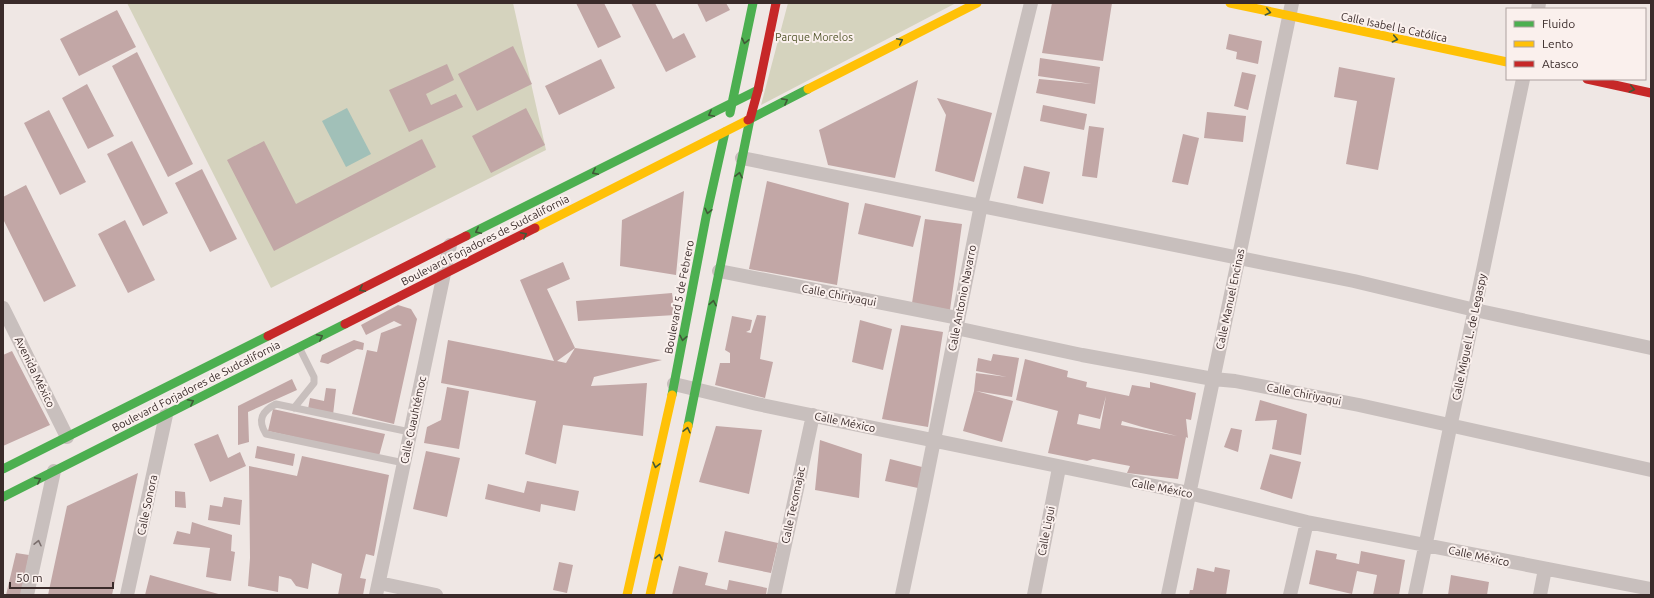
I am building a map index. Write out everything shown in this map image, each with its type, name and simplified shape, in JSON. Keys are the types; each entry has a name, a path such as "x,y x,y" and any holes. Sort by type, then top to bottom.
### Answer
{"main road":[{"name":"Boulevard 5 de Febrero","path":"627,595 674,384 706,217 753,3"},
{"path":"650,595 696,389 750,119 758,90 776,3"},
{"name":"Boulevard Forjadores de Sudcalifornia","path":"3,497 443,276 977,3"},
{"name":"Calle Isabel la Católica","path":"1230,3 1289,17 1506,62"},
{"path":"1591,80 1651,93"},
{"name":"Boulevard Forjadores de Sudcalifornia","path":"3,469 758,90"}],"street":[{"name":"Calle Antonio Navarro","path":"902,595 981,205 1031,3"},
{"name":"Calle Manuel Encinas","path":"1168,595 1292,3"},
{"name":"Calle Miguel L. de Legaspy","path":"1415,595 1523,80"},
{"path":"742,158 981,205 1098,231 1354,281 1475,310 1651,348"},
{"name":"Calle Cuauhtémoc","path":"377,589 450,245"},
{"name":"Calle Chiriyaqui","path":"719,271 957,323 1082,355 1213,379 1235,381 1359,405 1651,470"},
{"name":"Avenida México","path":"3,308 67,437"},
{"name":"Calle México","path":"674,384 1059,468 1189,493 1307,522 1651,589"},
{"name":"Calle Sonora","path":"127,595 166,415"},
{"name":"Calle Tecomajac","path":"774,595 814,415"},
{"name":"Calle Ligui","path":"1034,595 1059,468"},
{"path":"27,595 54,471"},
{"path":"1290,595 1307,522"},
{"path":"1540,595 1545,569"},
{"path":"377,589 436,595"}],"lane":[{"path":"294,408 314,383 314,377 299,347"},
{"path":"404,463 266,434 262,428 261,419 266,409 276,404 410,432"}],"green space":[{"path":"127,3 513,3 546,150 271,288"},
{"name":"Parque Morelos","path":"788,3 956,3 761,105"}],"water":[{"path":"347,108 371,154 346,167 322,121"}],"building":[{"path":"576,3 604,3 621,37 598,48"},
{"path":"631,3 655,3 673,39 684,33 696,57 666,72"},
{"path":"697,3 726,3 730,10 706,22"},
{"path":"1052,3 1112,3 1103,61 1042,53"},
{"path":"117,10 136,47 79,76 60,39"},
{"path":"1229,34 1262,41 1258,64 1236,59 1237,52 1226,49"},
{"path":"513,46 532,84 477,111 458,74"},
{"path":"137,52 193,164 168,177 112,66"},
{"path":"1040,58 1100,67 1095,104 1036,93 1039,79 1092,84 1038,76"},
{"path":"601,59 615,88 559,115 545,86"},
{"path":"447,64 454,80 426,94 431,105 456,94 463,107 409,132 389,90"},
{"path":"1339,67 1395,78 1378,170 1346,164 1357,101 1334,97"},
{"path":"1242,72 1256,75 1248,110 1234,106"},
{"path":"918,80 895,178 828,165 819,130"},
{"path":"87,84 114,136 88,149 62,98"},
{"path":"937,98 992,113 974,182 935,171 946,115"},
{"path":"1043,105 1087,114 1084,130 1040,121"},
{"path":"526,108 545,145 491,173 472,136"},
{"path":"49,110 86,182 60,195 24,123"},
{"path":"1207,112 1246,116 1243,142 1204,138"},
{"path":"1089,126 1104,128 1097,178 1082,176"},
{"path":"1183,134 1199,138 1188,185 1172,182"},
{"path":"422,139 436,167 274,251 227,160 264,141 296,204"},
{"path":"132,141 168,213 143,226 107,154"},
{"path":"1024,166 1050,172 1043,204 1017,198"},
{"path":"202,169 237,239 210,252 175,183"},
{"path":"767,181 849,203 837,285 749,269"},
{"path":"26,185 76,286 44,302 3,219 3,197"},
{"path":"684,191 676,275 620,266 622,220"},
{"path":"865,203 921,216 913,247 858,234"},
{"path":"925,219 962,224 950,310 912,303"},
{"path":"125,220 155,280 128,293 98,234"},
{"path":"563,262 570,279 547,289 575,348 662,360 594,377 591,386 647,383 643,436 563,425 556,464 525,454 536,401 441,383 448,340 554,361 520,280","holes":["575,348 566,363 557,361"]},
{"path":"672,293 675,315 578,321 576,301"},
{"path":"398,305 411,309 417,319 394,424 352,414 367,350 377,352 381,333 402,325 394,321 366,335 361,325"},
{"path":"757,315 766,316 760,359 773,362 765,398 715,385 720,363 730,363 730,353 725,350 732,316 752,320 750,330 746,332 751,333"},
{"path":"860,320 892,329 883,370 852,362"},
{"path":"901,325 943,332 928,427 882,419"},
{"path":"354,340 364,343 363,350 357,349 328,364 320,362 322,355"},
{"path":"12,351 50,425 3,446 3,355"},
{"path":"993,354 1019,358 1012,397 976,391 1013,401 1002,442 963,431 974,391 976,373 1007,377 976,371 978,358 991,361"},
{"path":"1025,359 1068,371 1067,377 1087,382 1086,387 1129,396 1132,385 1150,388 1150,382 1196,393 1191,420 1186,419 1188,438 1186,437 1178,479 1127,473 1130,466 1093,459 1087,461 1048,453 1058,411 1016,400","holes":["1106,396 1100,429 1077,424 1079,414 1100,419","1122,421 1142,427 1177,436 1121,425"]},
{"path":"292,379 297,390 248,412 249,442 238,445 238,406"},
{"path":"447,387 469,391 459,449 424,443 427,427 441,420"},
{"path":"326,388 336,389 333,415 308,409 310,398 324,401"},
{"path":"1260,400 1307,414 1301,455 1272,449 1277,420 1255,421"},
{"path":"273,409 385,434 379,456 268,431"},
{"path":"716,426 762,430 749,494 699,482"},
{"path":"1231,428 1242,430 1238,452 1224,447"},
{"path":"218,434 228,458 240,452 246,466 210,482 194,444"},
{"path":"820,440 862,454 859,498 815,490"},
{"path":"257,446 295,454 293,466 255,458"},
{"path":"426,451 460,458 447,517 413,509"},
{"path":"1270,454 1301,462 1292,499 1260,489"},
{"path":"302,456 389,475 374,556 366,554 360,578 366,579 363,595 338,595 342,574 312,563 308,589 296,586 291,579 279,576 278,592 248,586 250,558 249,466 297,476"},
{"path":"890,459 922,467 918,488 885,481"},
{"path":"138,473 112,595 48,595 67,506"},
{"path":"527,481 579,491 575,511 541,504 540,512 485,499 488,484 524,493"},
{"path":"175,491 185,492 186,508 175,507"},
{"path":"224,497 242,500 240,525 208,520 210,505 222,507"},
{"path":"192,522 232,535 231,551 235,552 231,581 206,577 210,548 173,544 177,531 190,534"},
{"path":"725,531 778,543 771,573 718,562"},
{"path":"1316,550 1337,554 1336,559 1359,564 1361,551 1405,560 1399,595 1373,595 1377,575 1357,571 1352,594 1309,584"},
{"path":"16,553 29,555 21,595 6,595"},
{"path":"559,562 573,565 567,593 553,590"},
{"path":"679,566 708,573 705,585 727,590 729,580 767,588 766,595 672,595"},
{"path":"1215,567 1230,570 1226,595 1189,595 1190,590 1193,590 1197,568 1214,572"},
{"path":"150,575 222,595 145,595"},
{"path":"1451,575 1489,582 1487,595 1448,595"}],"traffic: fast":[{"path":"730,113 753,3"},
{"path":"688,426 750,119 808,89"},
{"path":"466,236 758,90"},
{"path":"672,395 706,217 725,132"},
{"path":"3,497 345,324"},
{"path":"3,469 268,336"}],"traffic: slow":[{"path":"808,89 977,3"},
{"path":"1230,3 1506,62"},
{"path":"535,228 748,120"},
{"path":"627,595 672,395"},
{"path":"650,595 688,426"}],"traffic: jam":[{"path":"748,120 750,119 758,90 776,3"},
{"path":"1592,80 1651,93"},
{"path":"345,324 535,228"},
{"path":"268,336 466,236"}]}
